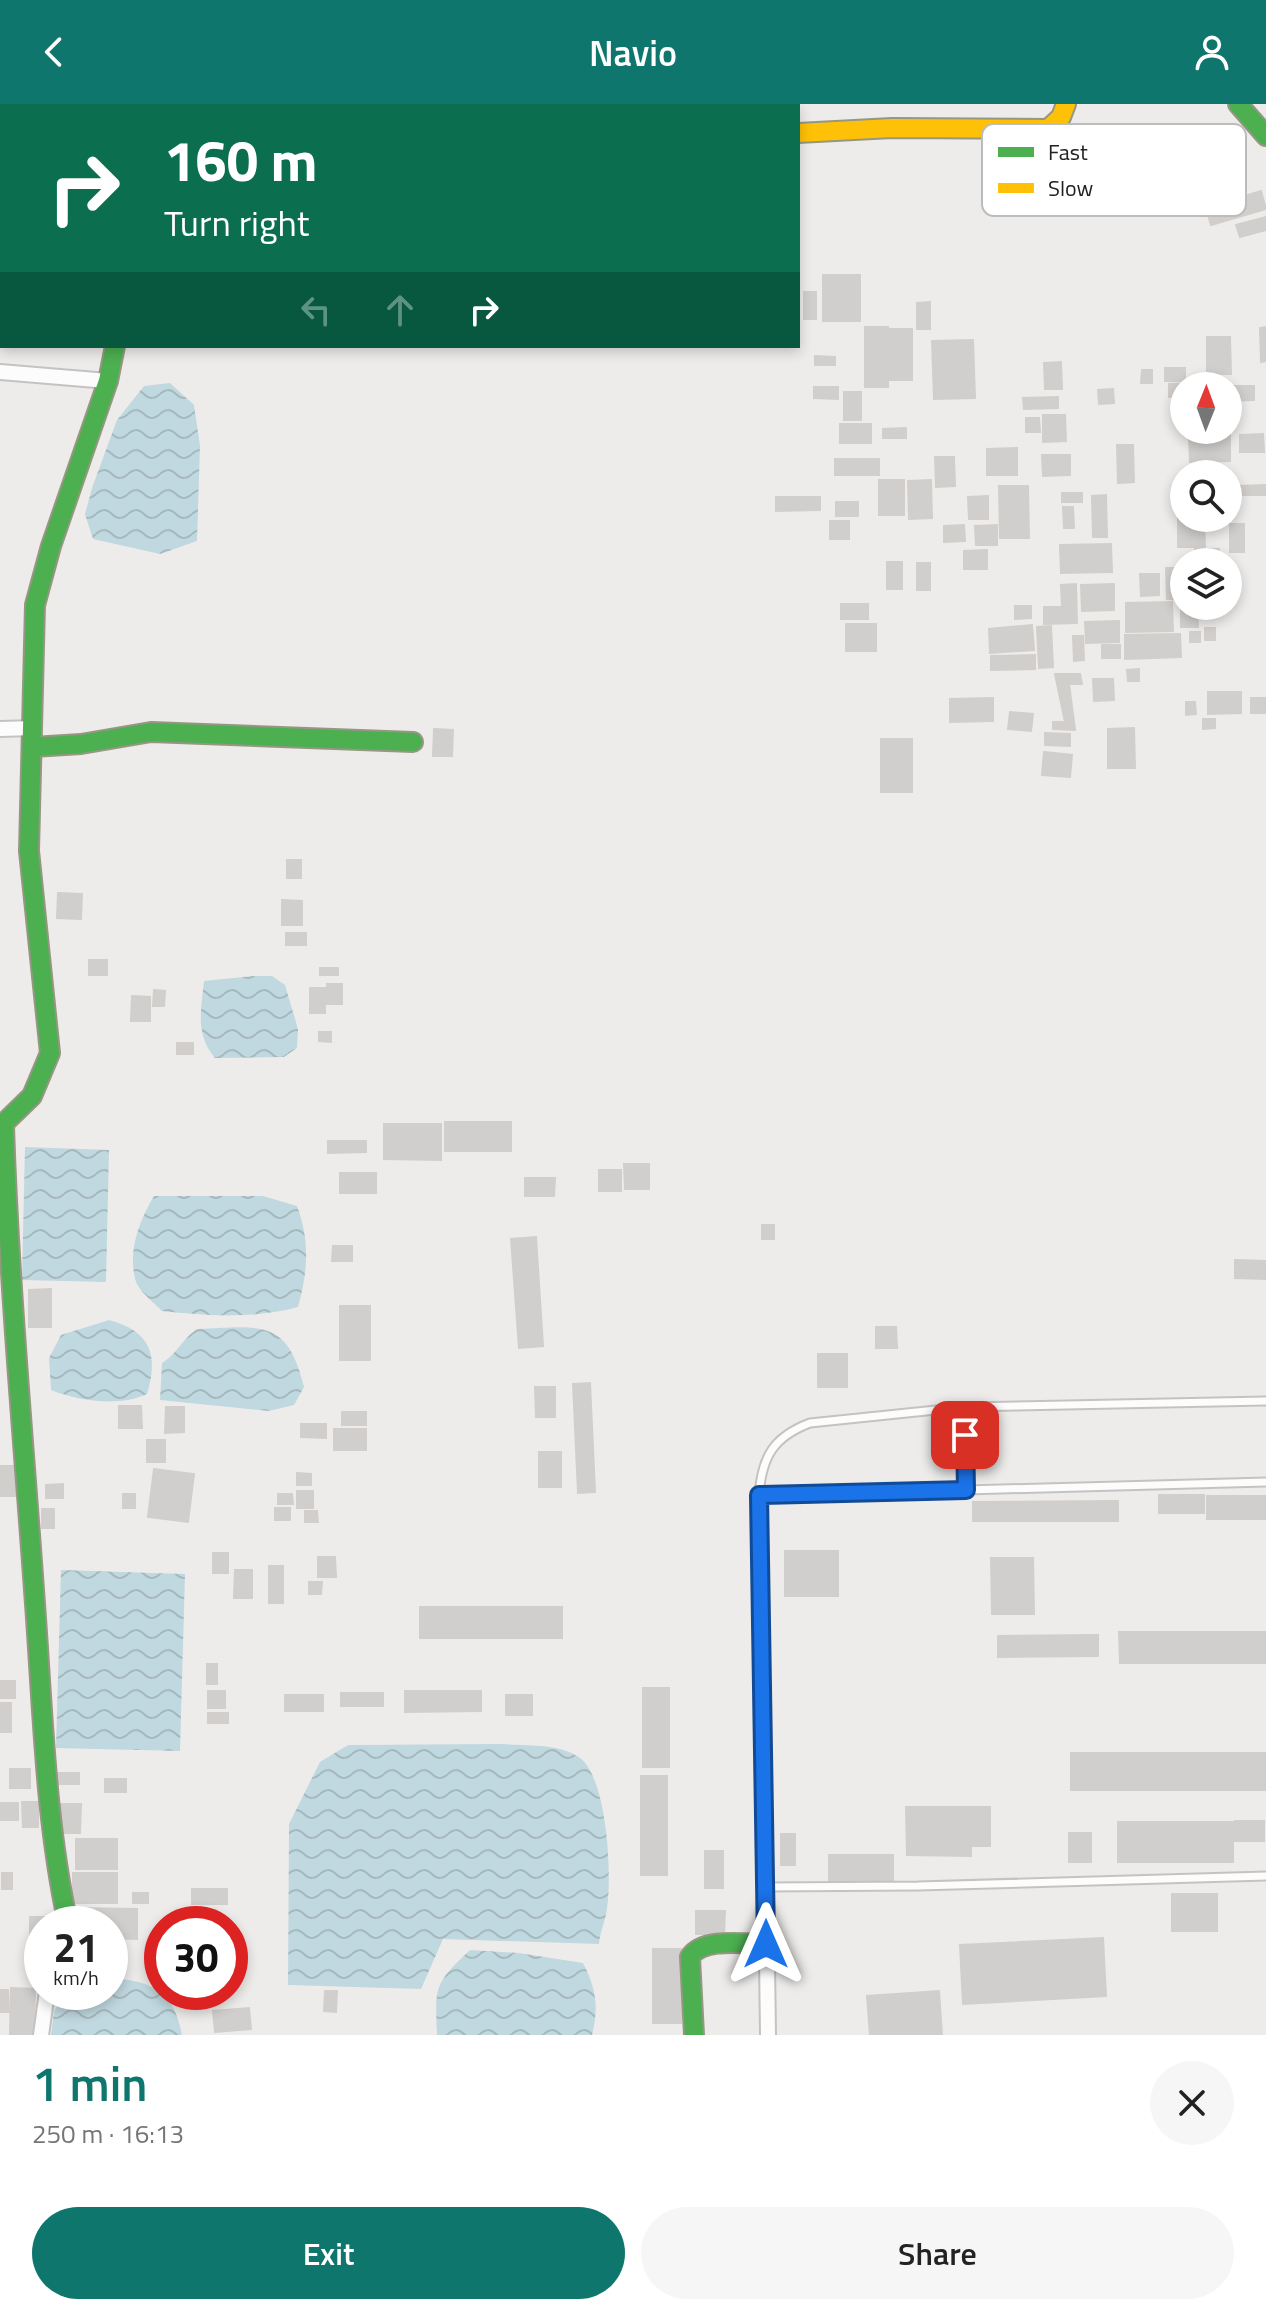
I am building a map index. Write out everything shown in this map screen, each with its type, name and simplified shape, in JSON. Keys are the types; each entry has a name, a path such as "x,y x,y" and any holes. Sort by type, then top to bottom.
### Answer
{"main road":[{"path":"1053,124 1061,117 1066,104"},
{"path":"1238,104 1266,136"},
{"path":"800,133 892,128 982,129"},
{"path":"63,1906 48,1798 14,1319 7,1267 2,1126 32,1096 50,1053 29,851 35,605 51,546 108,381 115,348"},
{"path":"33,738 81,744 151,732 413,742"},
{"path":"694,2035 690,1957 694,1951 716,1944 766,1944"}],"street":[{"path":"0,372 108,381"},
{"path":"0,729 33,738"},
{"path":"766,1887 768,2035"},
{"path":"41,2035 44,2010"}],"lane":[{"path":"1266,1401 965,1407 810,1423 788,1431 769,1453 761,1470 759,1495 766,1887 1266,1876"},
{"path":"965,1407 966,1490"},
{"path":"759,1495 1266,1482"}],"water":[{"path":"170,383 194,405 200,446 197,541 160,554 93,539 85,514 117,420 144,386"},
{"path":"272,976 285,985 298,1029 297,1048 284,1057 215,1058 202,1031 204,981"},
{"path":"25,1147 109,1150 106,1282 22,1280"},
{"path":"154,1196 263,1196 297,1206 304,1231 306,1256 298,1307 230,1315 162,1311 136,1282 133,1259 136,1237"},
{"path":"109,1320 134,1331 148,1346 152,1367 147,1394 124,1400 99,1401 51,1390 49,1358 61,1335"},
{"path":"254,1328 279,1337 297,1364 304,1387 294,1405 269,1411 160,1400 162,1363 197,1329"},
{"path":"61,1570 185,1574 180,1751 56,1748"},
{"path":"502,1744 563,1750 580,1758 589,1769 602,1808 608,1856 608,1899 599,1944 443,1939 421,1989 288,1985 289,1824 320,1762 348,1745"},
{"path":"470,1950 519,1953 583,1963 595,1998 592,2035 437,2035 439,1987 449,1971"},
{"path":"128,1980 139,1982 144,1984 144,2010 175,2010 182,2035 51,2035 54,2011 128,2010"}],"building":[{"path":"1261,191 1266,209 1246,215 1246,196"},
{"path":"1208,216 1242,216 1211,225"},
{"path":"1266,217 1266,230 1240,237 1236,225"},
{"path":"823,275 860,275 860,321 823,321"},
{"path":"804,292 816,292 816,319 804,319"},
{"path":"930,302 930,329 917,329 917,303"},
{"path":"865,327 888,327 888,387 865,387"},
{"path":"1266,327 1266,361 1261,362 1260,328"},
{"path":"890,329 912,329 912,380 890,380"},
{"path":"1207,337 1230,337 1231,372 1207,372"},
{"path":"973,340 975,398 934,399 932,341"},
{"path":"815,356 835,357 835,365 815,365"},
{"path":"1061,362 1062,389 1045,389 1044,363"},
{"path":"1165,368 1185,368 1185,372 1170,372 1170,381 1165,381"},
{"path":"1142,370 1152,370 1152,383 1141,383"},
{"path":"1242,386 1254,386 1254,400 1242,400"},
{"path":"814,387 838,387 838,399 814,398"},
{"path":"1113,389 1114,403 1099,404 1098,390"},
{"path":"844,392 861,392 861,420 844,420"},
{"path":"1058,397 1058,408 1024,409 1023,398"},
{"path":"1043,415 1065,415 1066,441 1043,442"},
{"path":"1026,418 1039,418 1040,432 1026,432"},
{"path":"840,424 871,424 871,443 840,443"},
{"path":"906,428 906,438 883,438 883,429"},
{"path":"1263,434 1264,452 1240,452 1242,435"},
{"path":"1189,444 1230,444 1230,460 1190,460"},
{"path":"1117,445 1133,445 1134,482 1118,483"},
{"path":"1017,448 1017,475 987,475 987,449"},
{"path":"1042,455 1070,455 1070,475 1043,476"},
{"path":"935,457 954,457 955,486 936,487"},
{"path":"835,459 879,459 879,475 835,475"},
{"path":"879,480 904,480 904,515 879,515"},
{"path":"931,480 932,518 909,519 908,481"},
{"path":"1266,485 1266,495 1242,495 1242,486"},
{"path":"999,486 1028,486 1029,538 1000,538"},
{"path":"1062,493 1082,493 1082,502 1062,502"},
{"path":"1106,495 1107,537 1093,537 1092,496"},
{"path":"988,496 988,519 969,519 968,497"},
{"path":"776,497 820,497 820,510 776,511"},
{"path":"836,502 858,502 858,516 836,516"},
{"path":"1063,507 1073,507 1074,528 1064,528"},
{"path":"830,521 849,521 849,539 830,539"},
{"path":"1244,524 1244,552 1242,548 1230,548 1230,532 1242,532"},
{"path":"964,525 965,541 944,542 944,526"},
{"path":"997,525 997,545 976,545 975,526"},
{"path":"1178,532 1204,532 1205,547 1178,547"},
{"path":"1111,544 1112,572 1061,573 1060,545"},
{"path":"987,550 987,569 964,569 964,551"},
{"path":"887,562 902,562 902,589 887,589"},
{"path":"917,563 930,563 930,590 917,590"},
{"path":"1166,568 1170,568 1170,599 1167,599"},
{"path":"1140,574 1159,574 1159,595 1141,596"},
{"path":"1076,584 1077,623 1044,624 1044,607 1062,607 1061,585"},
{"path":"1114,584 1114,610 1082,611 1081,585"},
{"path":"1170,602 1173,631 1126,632 1126,603"},
{"path":"841,604 868,604 868,619 841,619"},
{"path":"1015,606 1031,606 1031,618 1015,619"},
{"path":"1181,620 1198,620 1198,627 1181,627"},
{"path":"1119,621 1119,642 1086,643 1085,622"},
{"path":"846,624 876,624 876,651 846,651"},
{"path":"1032,625 1034,650 990,653 989,629"},
{"path":"1051,626 1053,667 1039,668 1037,627"},
{"path":"1205,628 1215,628 1215,640 1205,640"},
{"path":"1190,632 1200,632 1200,642 1190,642"},
{"path":"1180,634 1181,657 1125,659 1125,635"},
{"path":"1073,636 1083,636 1084,660 1074,661"},
{"path":"1102,645 1120,645 1120,658 1102,658"},
{"path":"1035,655 1035,669 991,670 991,656"},
{"path":"1139,669 1139,681 1128,681 1127,670"},
{"path":"1055,674 1080,674 1082,684 1069,684 1075,730 1053,729 1053,722 1065,722"},
{"path":"1093,679 1113,679 1114,700 1094,701"},
{"path":"1208,692 1241,692 1241,713 1208,714"},
{"path":"993,698 993,721 950,722 950,699"},
{"path":"1251,698 1266,698 1266,713 1251,713"},
{"path":"1186,702 1195,702 1196,714 1186,715"},
{"path":"1010,712 1033,714 1031,731 1008,729"},
{"path":"1203,719 1215,719 1215,728 1203,729"},
{"path":"1134,728 1135,768 1108,768 1108,729"},
{"path":"434,729 453,730 452,756 433,756"},
{"path":"1045,733 1070,734 1070,746 1045,745"},
{"path":"881,739 912,739 912,792 881,792"},
{"path":"1044,752 1072,755 1070,777 1042,775"},
{"path":"287,860 301,860 301,878 287,878"},
{"path":"58,893 82,894 81,919 57,918"},
{"path":"282,900 302,901 302,925 282,925"},
{"path":"286,933 306,933 306,945 286,945"},
{"path":"89,960 107,960 107,975 89,975"},
{"path":"320,968 338,968 338,975 320,975"},
{"path":"327,984 342,984 342,1004 327,1004"},
{"path":"310,988 325,988 325,1013 310,1013"},
{"path":"154,990 165,991 164,1006 153,1006"},
{"path":"132,996 150,997 150,1021 131,1021"},
{"path":"319,1032 331,1032 331,1042 319,1041"},
{"path":"177,1043 193,1043 193,1054 177,1054"},
{"path":"445,1122 511,1122 511,1151 445,1151"},
{"path":"384,1124 441,1124 441,1160 384,1159"},
{"path":"328,1141 366,1141 366,1152 328,1153"},
{"path":"624,1164 649,1164 649,1189 625,1189"},
{"path":"599,1170 621,1170 621,1191 599,1191"},
{"path":"340,1173 376,1173 376,1193 340,1193"},
{"path":"525,1178 555,1178 554,1196 525,1196"},
{"path":"762,1225 774,1225 774,1239 762,1239"},
{"path":"536,1237 543,1346 519,1348 511,1239"},
{"path":"333,1246 352,1246 352,1261 332,1261"},
{"path":"1235,1260 1266,1261 1266,1279 1235,1278"},
{"path":"51,1289 51,1327 29,1327 29,1290"},
{"path":"340,1306 370,1306 370,1360 340,1360"},
{"path":"876,1327 896,1327 897,1348 876,1348"},
{"path":"818,1354 847,1354 847,1387 818,1387"},
{"path":"590,1383 595,1492 578,1493 573,1384"},
{"path":"535,1387 555,1387 555,1417 536,1417"},
{"path":"119,1406 141,1406 142,1428 119,1428"},
{"path":"166,1407 184,1407 184,1432 165,1433"},
{"path":"342,1412 366,1412 366,1425 342,1425"},
{"path":"301,1424 326,1424 326,1438 301,1437"},
{"path":"334,1429 366,1429 366,1450 334,1450"},
{"path":"147,1440 165,1440 165,1462 147,1462"},
{"path":"539,1452 561,1452 561,1487 539,1487"},
{"path":"0,1466 20,1466 20,1496 0,1496"},
{"path":"154,1469 194,1474 188,1522 148,1517"},
{"path":"297,1473 311,1474 311,1485 297,1485"},
{"path":"63,1484 63,1498 46,1498 46,1485"},
{"path":"297,1491 313,1491 313,1508 297,1508"},
{"path":"123,1494 135,1494 135,1508 123,1508"},
{"path":"278,1494 292,1494 293,1504 278,1504"},
{"path":"1159,1495 1204,1495 1204,1513 1159,1513"},
{"path":"1207,1496 1266,1496 1266,1519 1207,1519"},
{"path":"1118,1501 1118,1521 973,1521 973,1502"},
{"path":"275,1508 290,1508 290,1520 275,1520"},
{"path":"42,1509 54,1509 54,1528 42,1528"},
{"path":"305,1511 317,1511 318,1522 305,1522"},
{"path":"785,1551 838,1551 838,1596 785,1596"},
{"path":"213,1553 228,1553 228,1573 213,1573"},
{"path":"318,1557 335,1557 336,1577 318,1577"},
{"path":"991,1558 1033,1558 1034,1614 992,1614"},
{"path":"269,1566 283,1566 283,1603 269,1603"},
{"path":"235,1570 252,1570 252,1598 234,1598"},
{"path":"309,1582 322,1582 321,1594 309,1594"},
{"path":"420,1607 562,1607 562,1638 420,1638"},
{"path":"1119,1632 1266,1632 1266,1663 1120,1663"},
{"path":"1098,1635 1098,1656 998,1657 998,1636"},
{"path":"207,1664 217,1664 217,1684 207,1684"},
{"path":"0,1681 15,1681 15,1698 0,1698"},
{"path":"643,1688 669,1688 669,1767 643,1767"},
{"path":"208,1691 225,1691 225,1708 208,1708"},
{"path":"405,1691 481,1691 481,1711 405,1712"},
{"path":"341,1693 383,1693 383,1706 341,1706"},
{"path":"285,1695 323,1695 323,1711 285,1711"},
{"path":"506,1695 532,1695 532,1715 506,1715"},
{"path":"0,1703 11,1703 11,1732 0,1732"},
{"path":"208,1713 228,1713 228,1723 208,1723"},
{"path":"1071,1753 1266,1753 1266,1790 1071,1790"},
{"path":"10,1769 30,1769 30,1788 10,1788"},
{"path":"56,1773 79,1773 79,1784 56,1784"},
{"path":"641,1776 667,1776 667,1875 641,1875"},
{"path":"105,1779 126,1779 126,1792 105,1792"},
{"path":"22,1802 38,1802 38,1827 23,1827"},
{"path":"1,1803 18,1803 18,1820 1,1820"},
{"path":"61,1804 81,1804 80,1833 59,1833"},
{"path":"906,1807 990,1807 990,1846 971,1846 971,1856 907,1855"},
{"path":"1235,1821 1264,1821 1264,1841 1234,1841"},
{"path":"1118,1822 1233,1822 1233,1862 1118,1862"},
{"path":"1069,1833 1091,1833 1091,1862 1069,1862"},
{"path":"781,1834 795,1834 795,1865 781,1865"},
{"path":"76,1839 117,1839 117,1869 76,1869"},
{"path":"705,1851 723,1851 723,1888 705,1888"},
{"path":"829,1855 893,1855 893,1882 829,1882"},
{"path":"2,1873 12,1873 12,1889 2,1889"},
{"path":"73,1873 117,1873 117,1903 73,1903"},
{"path":"192,1889 227,1889 227,1904 192,1904"},
{"path":"133,1893 148,1893 148,1903 133,1903"},
{"path":"1172,1894 1217,1894 1217,1931 1172,1931"},
{"path":"128,1909 137,1909 137,1939 128,1939"},
{"path":"696,1911 725,1911 724,1934 696,1934"},
{"path":"1103,1938 1106,1996 963,2004 960,1945"},
{"path":"653,1949 681,1949 681,2023 653,2023"},
{"path":"11,1988 24,1989 24,2010 35,2010 34,2035 10,2035"},
{"path":"0,1990 8,1990 9,2012 0,2012"},
{"path":"325,1991 337,1991 336,2012 324,2011"},
{"path":"939,1991 942,2035 870,2035 867,1996"},
{"path":"248,2008 251,2029 215,2032 213,2011"}],"traffic: fast":[{"path":"1238,104 1266,136"},
{"path":"0,1127 32,1096 50,1053 29,851 35,605 51,546 108,381 115,348"},
{"path":"33,747 81,744 151,732 413,742"},
{"path":"4,1126 13,1306 46,1765 64,1906"},
{"path":"694,2035 690,1957 696,1951 714,1944 766,1944"}],"traffic: slow":[{"path":"1053,124 1061,117 1066,104"},
{"path":"800,133 892,128 982,129"}],"route":[{"path":"766,1944 759,1495 966,1490 965,1435"}]}
